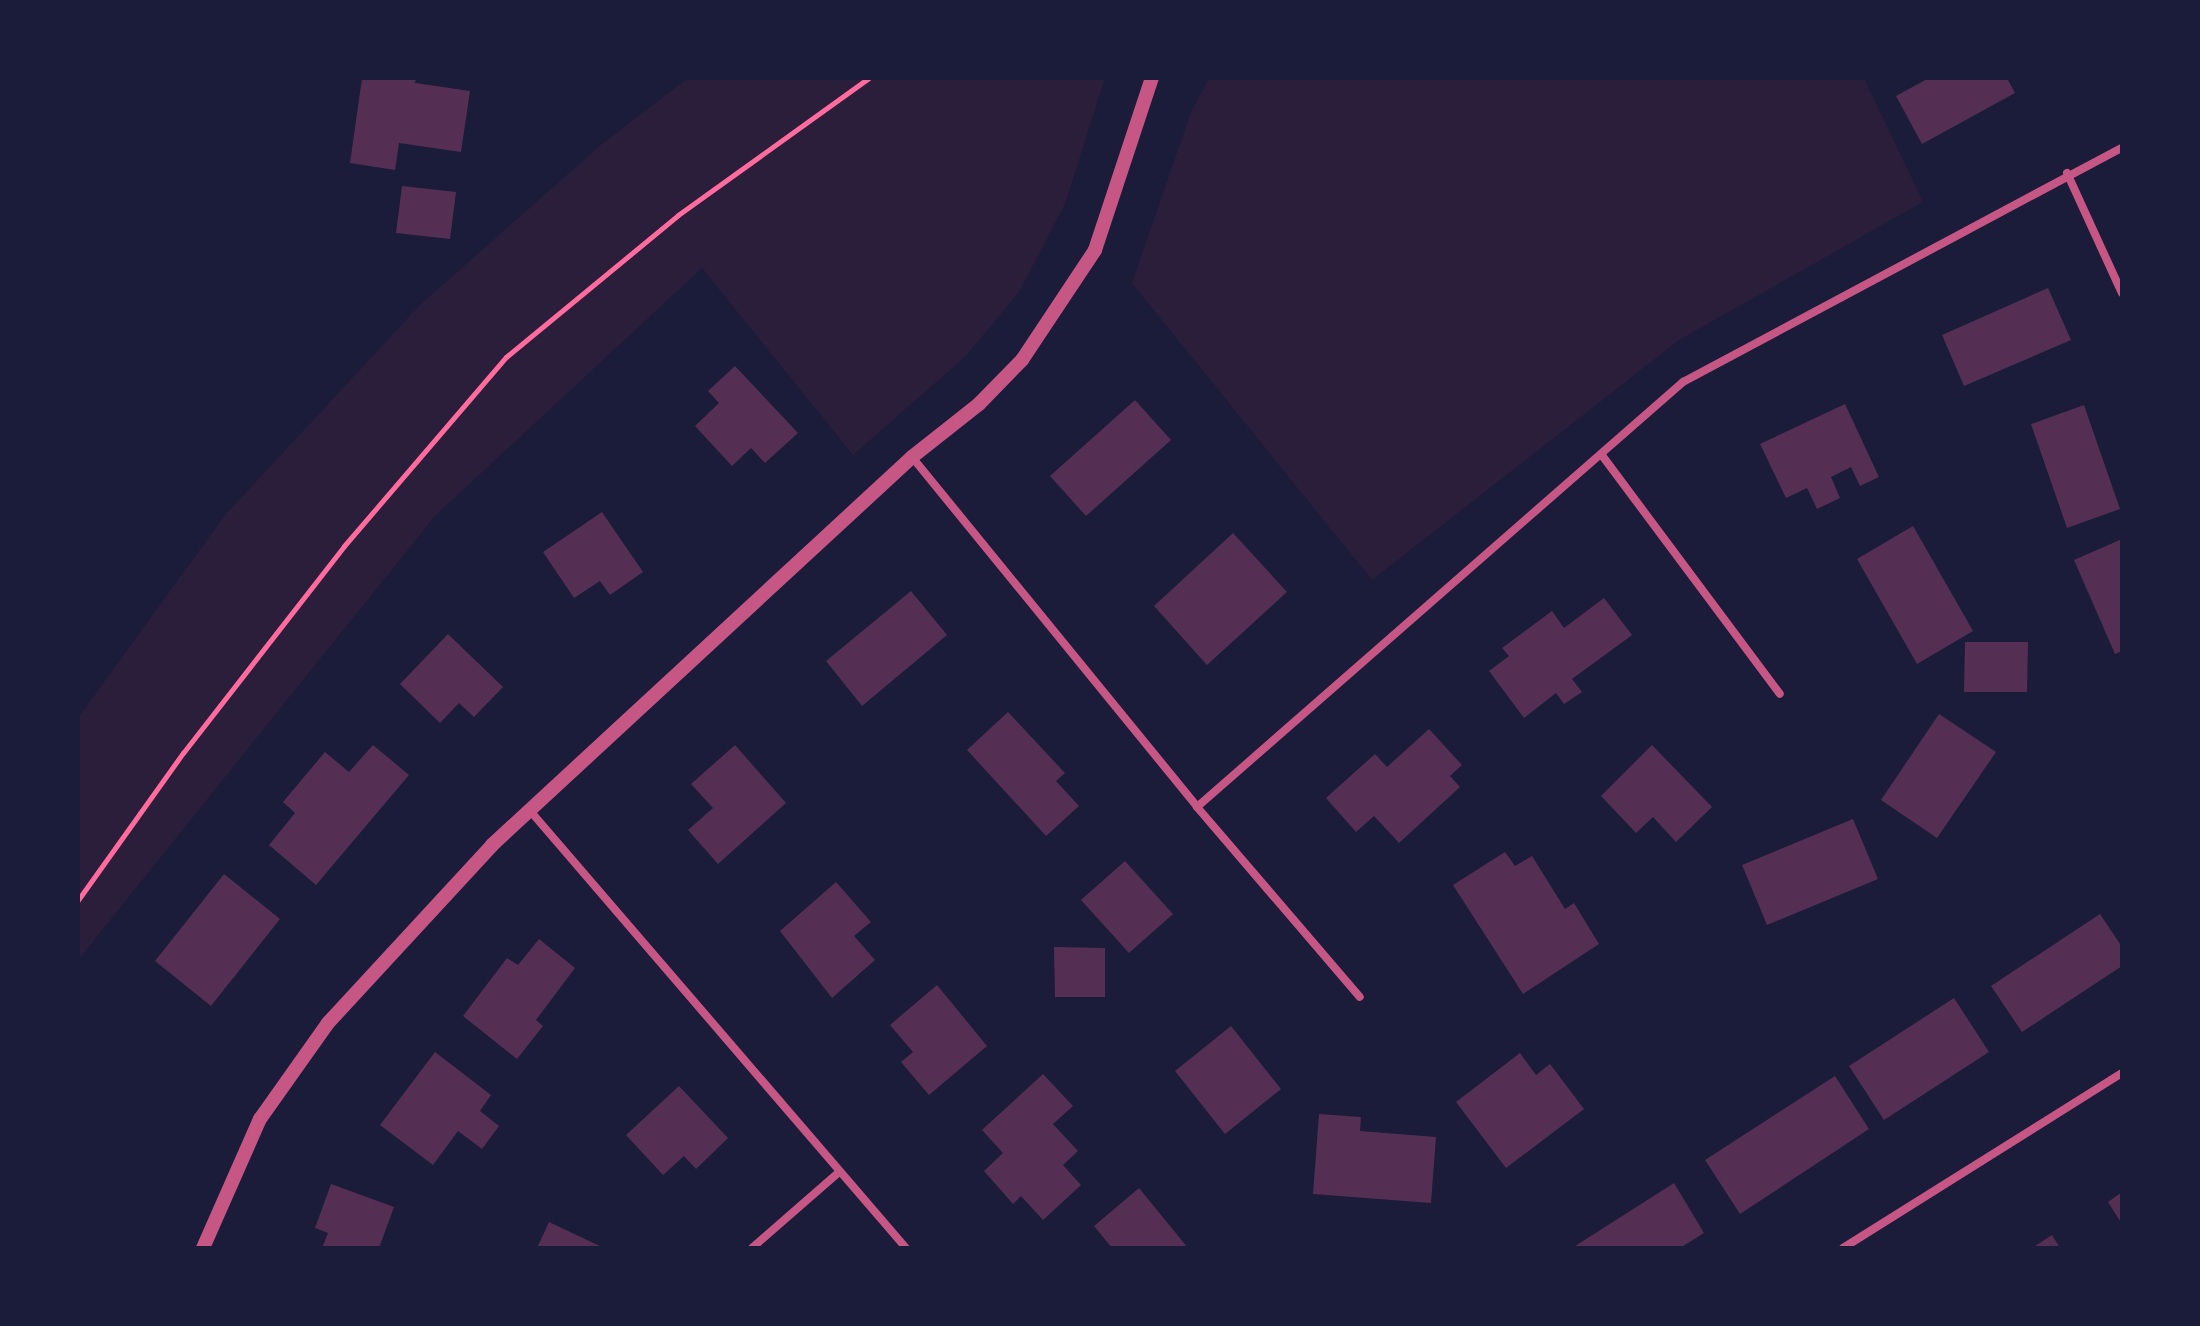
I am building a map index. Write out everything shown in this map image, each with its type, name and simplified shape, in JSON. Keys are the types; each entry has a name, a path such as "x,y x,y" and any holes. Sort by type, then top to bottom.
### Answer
{"street":[{"path":"203,1248 260,1119 318,1035 492,845 532,813 912,457 979,404 1022,360 1080,280 1116,199 1152,78"},
{"path":"1197,807 1683,382 2067,173 2122,148"},
{"path":"2067,173 2122,293"},
{"path":"1601,454 1780,694"},
{"path":"912,457 1197,807 1360,997"},
{"path":"532,813 906,1248"},
{"path":"1843,1248 2122,1073"},
{"path":"752,1248 839,1172"}],"path":[{"path":"78,900 183,753 344,546 506,357 678,215 869,78"}],"shaded area":[{"path":"688,78 1105,78 1065,204 1019,292 966,356 853,455 702,268 435,516 78,960 78,718 225,515 421,304 602,144"},
{"path":"1209,78 1864,78 1923,202 1679,340 1372,580 1132,283 1191,112"}],"building":[{"path":"362,78 416,78 415,83 470,91 461,152 399,143 395,170 350,163"},
{"path":"1929,78 2007,78 2015,93 1922,144 1896,96"},
{"path":"402,186 456,192 450,239 396,233"},
{"path":"2048,288 2071,340 1964,386 1942,335"},
{"path":"735,366 798,433 765,463 751,448 732,466 695,426 719,403 708,391"},
{"path":"1135,400 1171,440 1086,516 1050,476"},
{"path":"1845,404 1879,477 1860,486 1851,467 1831,477 1840,498 1817,509 1807,488 1786,498 1760,444"},
{"path":"2084,405 2120,509 2067,528 2031,424"},
{"path":"602,512 643,572 610,595 600,581 574,598 543,552"},
{"path":"1913,526 1973,631 1917,664 1857,559"},
{"path":"1233,533 1287,592 1207,665 1154,606"},
{"path":"2122,539 2122,651 2115,654 2074,560"},
{"path":"911,591 947,635 862,706 826,661"},
{"path":"1604,598 1632,635 1572,679 1582,692 1564,704 1556,693 1524,718 1489,671 1509,656 1502,648 1552,611 1564,628"},
{"path":"448,634 503,687 474,717 459,703 440,723 400,684"},
{"path":"1965,642 2028,642 2027,692 1964,692"},
{"path":"1008,712 1065,773 1056,781 1079,806 1046,836 967,750"},
{"path":"1939,714 1996,752 1937,838 1881,800"},
{"path":"1429,729 1462,765 1450,776 1460,787 1399,843 1374,816 1356,832 1326,798 1375,754 1387,767"},
{"path":"373,745 409,775 316,885 269,845 295,813 283,802 325,752 349,772"},
{"path":"735,745 786,803 718,864 688,830 713,808 691,784"},
{"path":"1652,745 1712,807 1676,842 1653,817 1636,833 1601,796"},
{"path":"1853,819 1878,879 1767,925 1742,865"},
{"path":"1505,852 1515,866 1532,856 1565,909 1574,903 1599,944 1523,994 1453,885"},
{"path":"1125,861 1173,914 1129,953 1081,900"},
{"path":"224,874 280,919 211,1006 155,961"},
{"path":"836,882 871,922 854,936 875,960 832,998 780,931"},
{"path":"2100,914 2122,947 2122,966 2022,1032 1991,986"},
{"path":"539,939 575,968 536,1020 543,1026 517,1059 463,1016 507,958 518,965"},
{"path":"1054,947 1105,948 1105,997 1055,997"},
{"path":"937,985 987,1046 929,1095 901,1062 913,1052 890,1025"},
{"path":"1954,998 1989,1052 1884,1120 1849,1066"},
{"path":"1231,1026 1281,1089 1225,1134 1175,1071"},
{"path":"435,1052 491,1095 480,1111 499,1126 482,1149 458,1131 433,1165 380,1125"},
{"path":"1520,1053 1536,1075 1550,1064 1584,1109 1506,1168 1456,1102"},
{"path":"1043,1074 1073,1106 1053,1124 1078,1151 1063,1165 1081,1185 1043,1220 1021,1196 1013,1204 984,1171 1003,1153 982,1130"},
{"path":"1835,1076 1869,1129 1740,1214 1705,1160"},
{"path":"679,1086 728,1138 696,1169 684,1156 663,1175 626,1135"},
{"path":"1319,1114 1361,1117 1360,1131 1436,1137 1431,1203 1313,1194"},
{"path":"1674,1183 1704,1233 1680,1248 1572,1248"},
{"path":"331,1184 394,1207 379,1248 322,1248 328,1233 315,1228"},
{"path":"1139,1188 1188,1248 1112,1248 1094,1226"},
{"path":"2122,1192 2122,1224 2108,1202"},
{"path":"549,1222 604,1248 537,1248"},
{"path":"2052,1235 2060,1248 2032,1248"}]}
